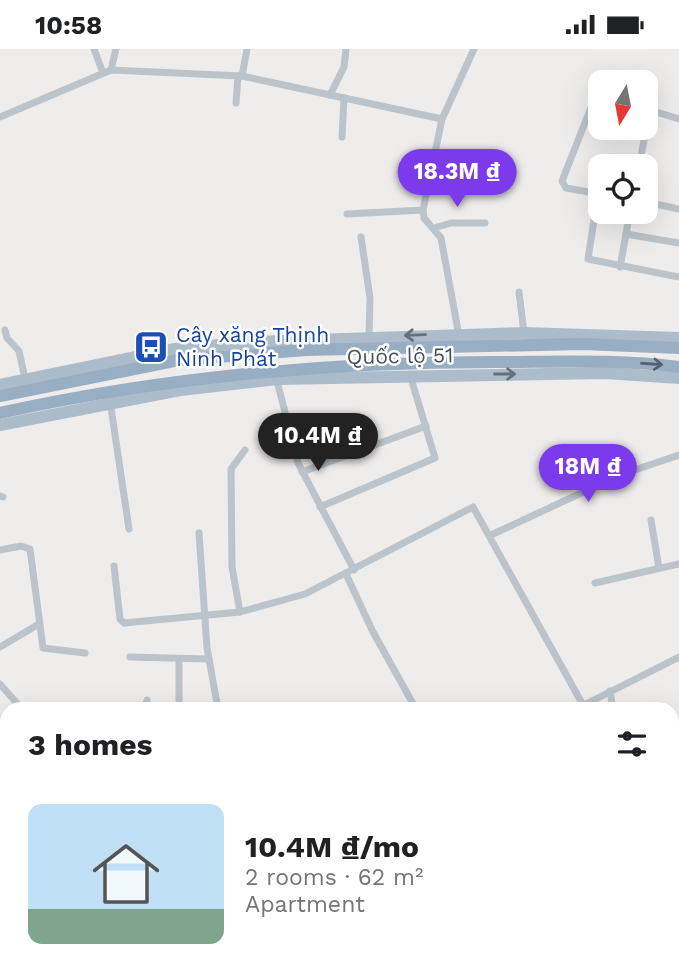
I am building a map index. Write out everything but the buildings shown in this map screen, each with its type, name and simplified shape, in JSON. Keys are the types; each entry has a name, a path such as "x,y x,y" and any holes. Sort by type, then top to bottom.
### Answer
{"highway":[{"name":"Quốc lộ 51","path":"0,396 179,360 335,344 460,340 679,348"},
{"name":"Quốc lộ 51","path":"0,413 275,374 587,361 679,367"}],"main road":[{"name":"Quốc lộ 51","path":"0,385 175,349 335,344 369,337 460,340 524,333 679,338"},
{"name":"Quốc lộ 51","path":"275,374 411,375 458,368 679,378"},
{"name":"Quốc lộ 51","path":"0,425 109,397"}],"street":[{"path":"94,49 107,71"},
{"path":"107,71 116,49"},
{"path":"236,103 247,49"},
{"path":"330,95 344,67 346,49"},
{"path":"460,340 440,238 424,218 423,210 442,119 474,49"},
{"path":"0,117 107,71 240,76 442,119"},
{"path":"342,138 344,98"},
{"path":"658,113 679,119"},
{"path":"588,116 562,181 566,188 588,192"},
{"path":"658,205 679,209"},
{"path":"347,214 423,210"},
{"path":"433,228 451,223 485,223"},
{"path":"593,224 587,256 591,261 679,277"},
{"path":"620,267 628,224"},
{"path":"626,234 679,243"},
{"path":"361,237 370,298 369,337"},
{"path":"519,292 524,333"},
{"path":"5,330 7,338 19,351 25,379"},
{"path":"275,374 302,472 350,572 373,632 412,702"},
{"path":"320,507 435,458 411,375"},
{"path":"109,397 129,529"},
{"path":"302,472 426,426"},
{"path":"240,612 232,567 231,469 245,450"},
{"path":"491,535 620,475 679,455"},
{"path":"114,566 121,621 204,618 240,612 305,594 470,507 475,508 576,702"},
{"path":"651,520 659,568"},
{"path":"199,533 204,618 217,702"},
{"path":"0,550 21,546 30,549 41,645 44,650 85,653"},
{"path":"595,583 679,564"},
{"path":"0,647 39,624"},
{"path":"130,657 209,659"},
{"path":"589,702 679,657"},
{"path":"179,659 179,702"},
{"path":"0,684 16,702"},
{"path":"610,691 612,702"}],"place":[{"name":"Cây xăng Thịnh Ninh Phát","path":"151,347"}]}
